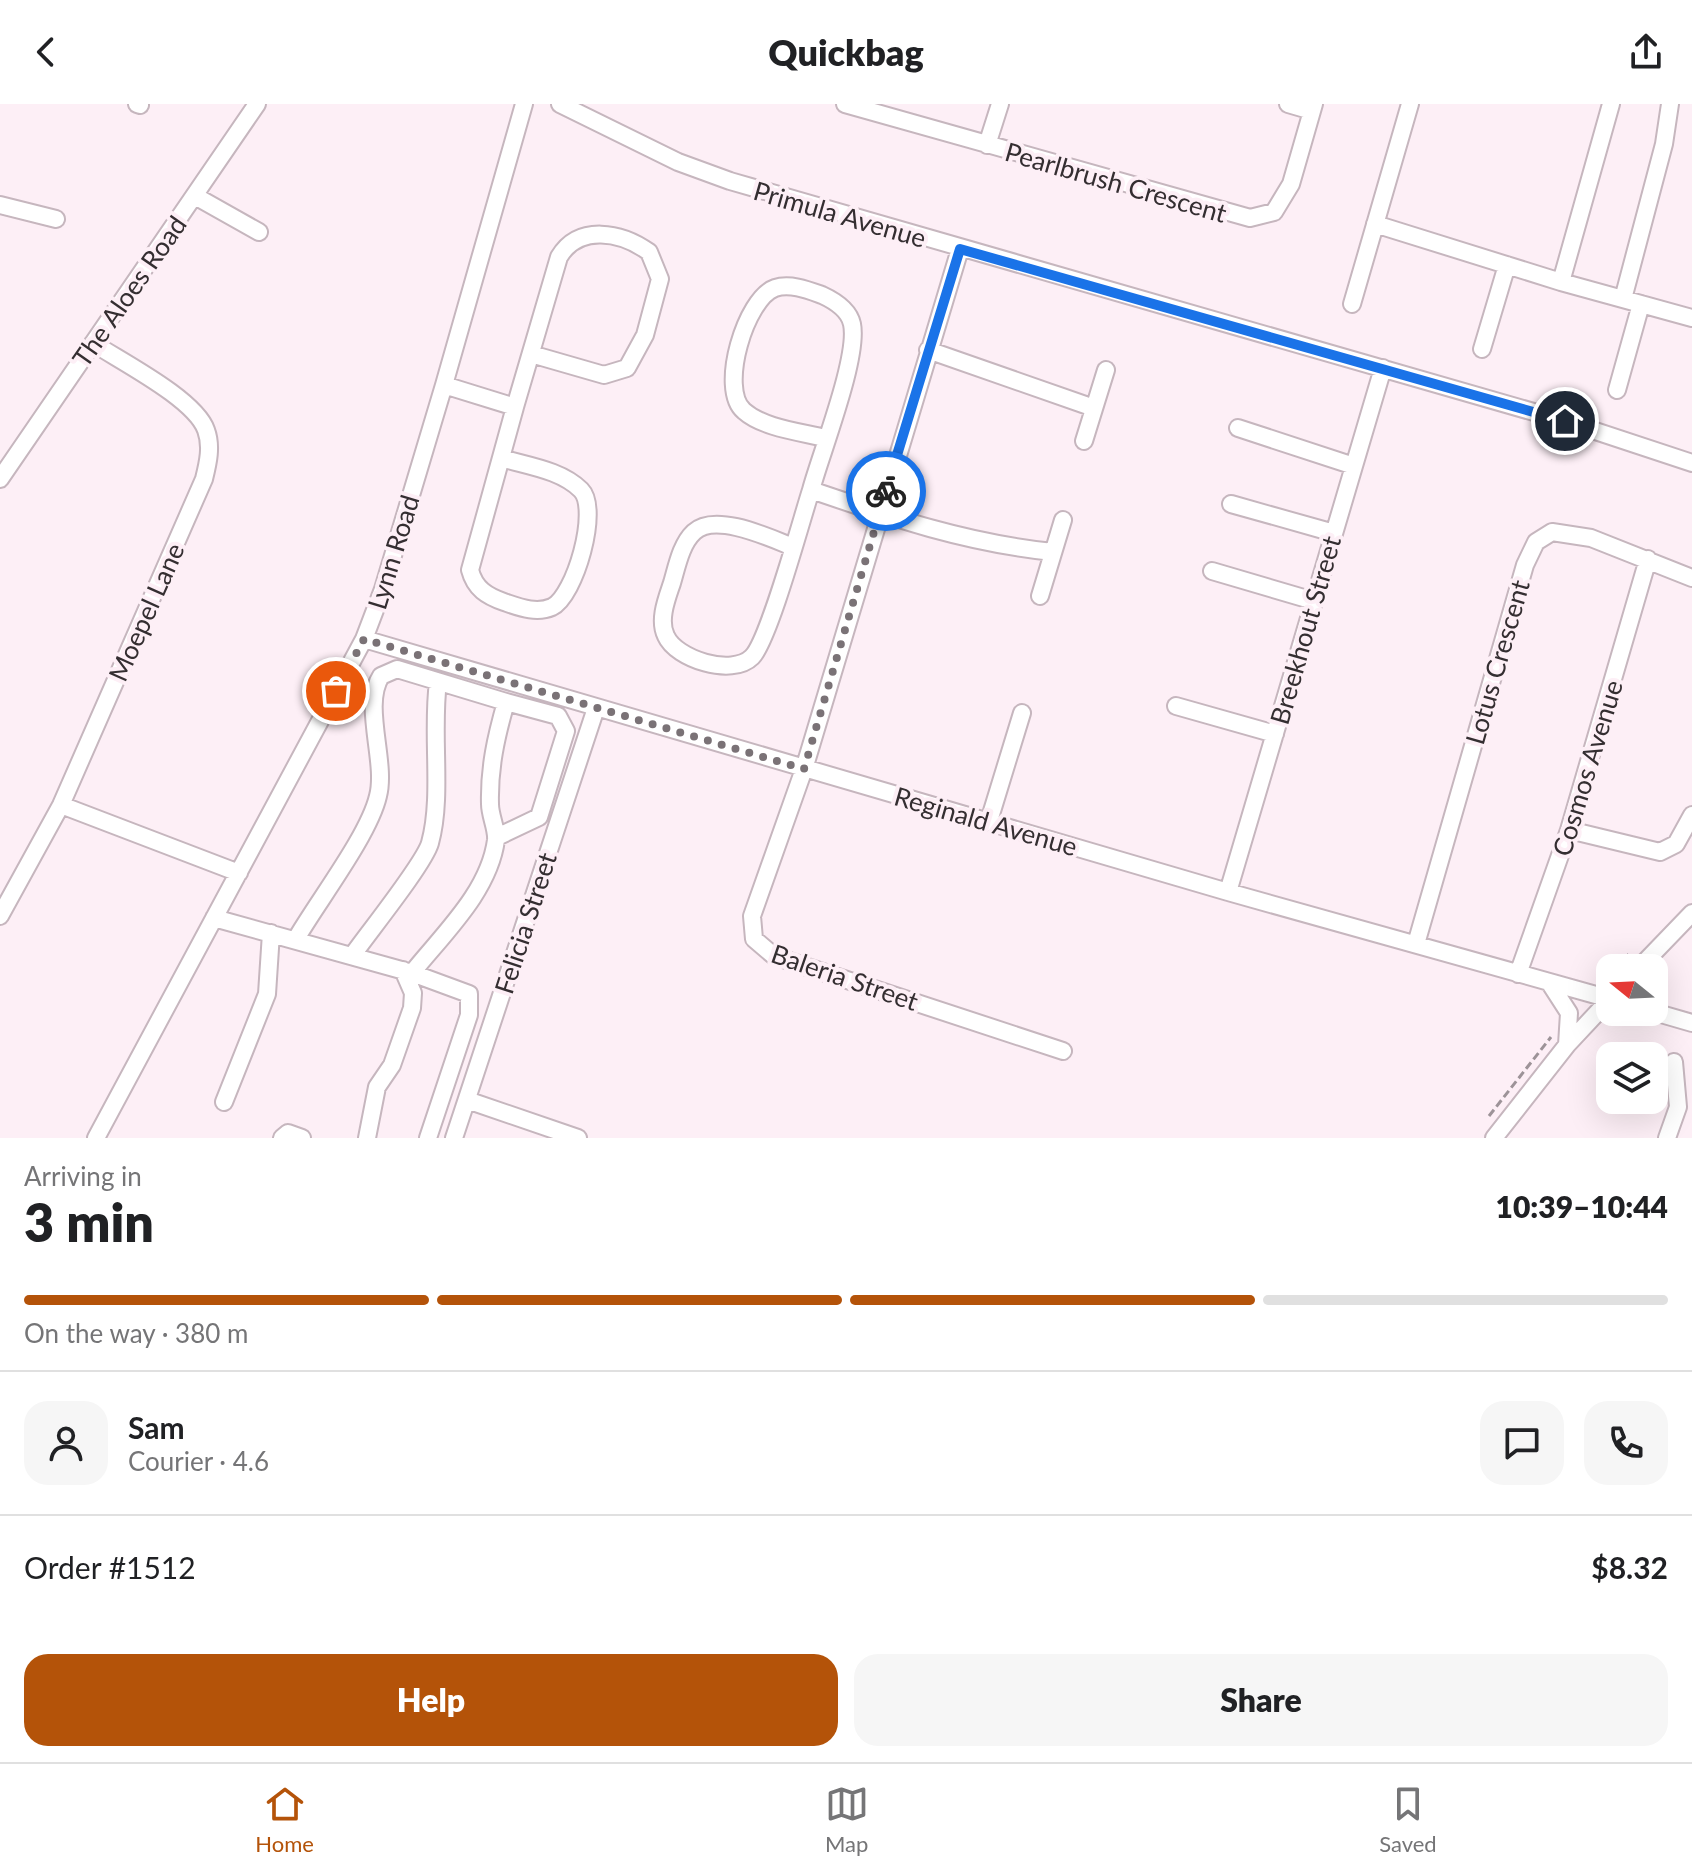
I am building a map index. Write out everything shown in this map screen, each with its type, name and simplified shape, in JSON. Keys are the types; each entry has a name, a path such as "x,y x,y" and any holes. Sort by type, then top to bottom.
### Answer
{"street":[{"name":"The Aloes Road","path":"0,478 257,104"},
{"name":"Lynn Road","path":"96,1138 364,639 383,589 524,104"},
{"name":"Primula Avenue","path":"560,104 678,162 730,181 1689,459"},
{"name":"Pearlbrush Crescent","path":"845,104 1236,217 1262,217 1274,212 1291,184 1313,108"},
{"path":"987,145 1000,104"},
{"path":"1288,104 1313,108"},
{"path":"1352,304 1410,104"},
{"path":"1561,282 1611,104"},
{"path":"1623,299 1664,144 1670,104"},
{"path":"195,196 259,232"},
{"path":"0,205 56,219"},
{"path":"1375,224 1561,282 1692,318"},
{"path":"501,458 566,479 583,491 589,504 588,524 571,587 560,602 549,608 531,610 492,598 472,579 471,558 559,257 566,245 580,235 601,235 633,243 649,252 660,279 645,335 627,368 604,375 531,354"},
{"path":"804,769 960,249"},
{"path":"1482,349 1507,265"},
{"path":"793,547 725,525 702,527 694,532 684,546 668,594 663,619 668,641 683,653 725,665 739,664 753,657 768,624 793,547 811,490 850,356 852,325 849,315 830,299 797,287 776,287 766,292 753,308 733,374 733,395 750,416 825,438"},
{"path":"1617,390 1641,304"},
{"name":"Moepel Lane","path":"0,916 61,805 204,479 208,462 206,431 188,407 93,343"},
{"path":"928,350 1094,408"},
{"name":"Breekhout Street","path":"1228,892 1383,368"},
{"path":"1084,441 1106,370"},
{"path":"444,385 515,407"},
{"path":"1238,428 1354,466"},
{"path":"811,490 975,542 1053,552"},
{"path":"1231,504 1334,533"},
{"path":"1040,596 1063,520"},
{"name":"Lotus Crescent","path":"1416,944 1530,551 1544,536 1563,532 1648,559 1692,578"},
{"name":"Cosmos Avenue","path":"1518,974 1569,830 1648,559"},
{"path":"1212,571 1314,601"},
{"name":"Reginald Avenue","path":"364,639 1228,892 1596,995"},
{"path":"296,939 372,817 379,793 374,694 381,676 397,669 558,716 566,731 539,817 497,837"},
{"path":"352,956 429,847 435,818 434,712 438,682"},
{"path":"408,972 467,905 487,870 497,837 490,816 491,758 506,702"},
{"path":"1176,706 1275,734"},
{"name":"Felicia Street","path":"454,1138 596,708"},
{"path":"989,821 1022,713"},
{"name":"Baleria Street","path":"804,769 752,916 758,945 774,956 1063,1051"},
{"path":"61,805 239,873"},
{"path":"1569,830 1660,852 1676,844 1692,815"},
{"path":"1654,954 1692,913"},
{"path":"214,918 408,972 469,994 469,1015 428,1138"},
{"path":"224,1102 267,994 271,933"},
{"path":"367,1138 377,1087 392,1065 412,1008 413,993 408,972"},
{"path":"1549,982 1569,1013 1567,1045"},
{"path":"1494,1138 1567,1045 1596,1014"},
{"path":"1668,1016 1692,1023"},
{"path":"1667,1138 1678,1107 1674,1062"},
{"path":"467,1100 578,1138"},
{"path":"282,1138 288,1133 302,1138"}],"way so far":[{"path":"336,691 364,639 804,769 886,491"}],"route":[{"path":"886,491 960,249 1565,421"}]}
